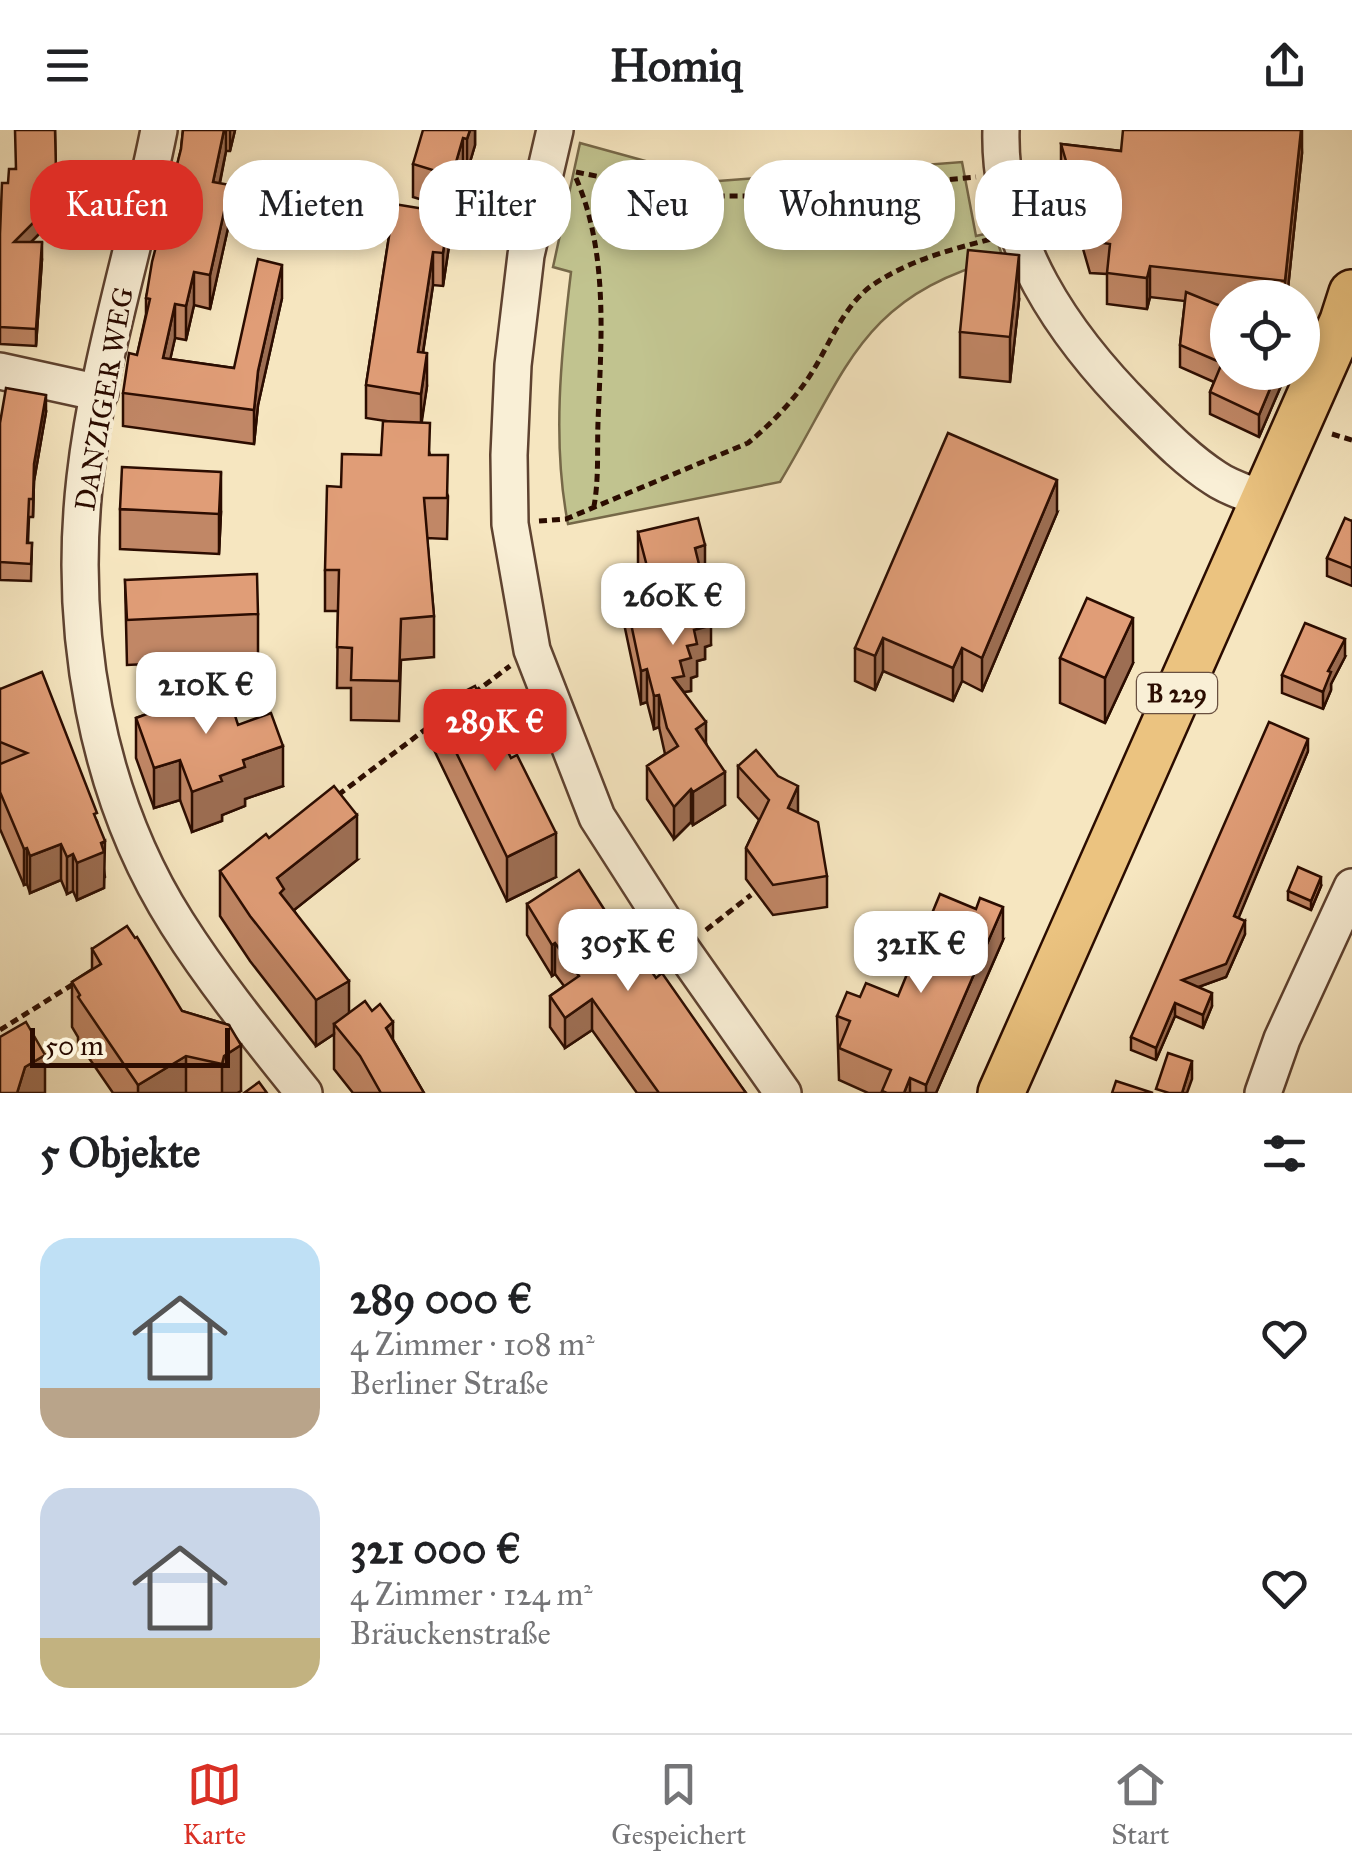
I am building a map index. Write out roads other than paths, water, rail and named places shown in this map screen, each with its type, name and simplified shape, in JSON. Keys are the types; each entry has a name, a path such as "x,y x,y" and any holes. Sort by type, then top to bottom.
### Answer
{"main road":[{"name":"B 229","path":"1001,1093 1344,321 1352,293"}],"street":[{"name":"DANZIGER WEG","path":"159,130 85,477 80,592 88,678 107,760 132,831 175,920 240,1014 304,1093"},
{"path":"555,130 526,255 513,365 509,455 510,524 532,650 597,817 681,948 783,1093"},
{"path":"1001,130 1004,175 1024,254 1074,337 1102,374 1197,465 1218,480 1264,500"},
{"path":"0,371 100,393"},
{"path":"1264,1093 1282,1039 1352,887"}]}
